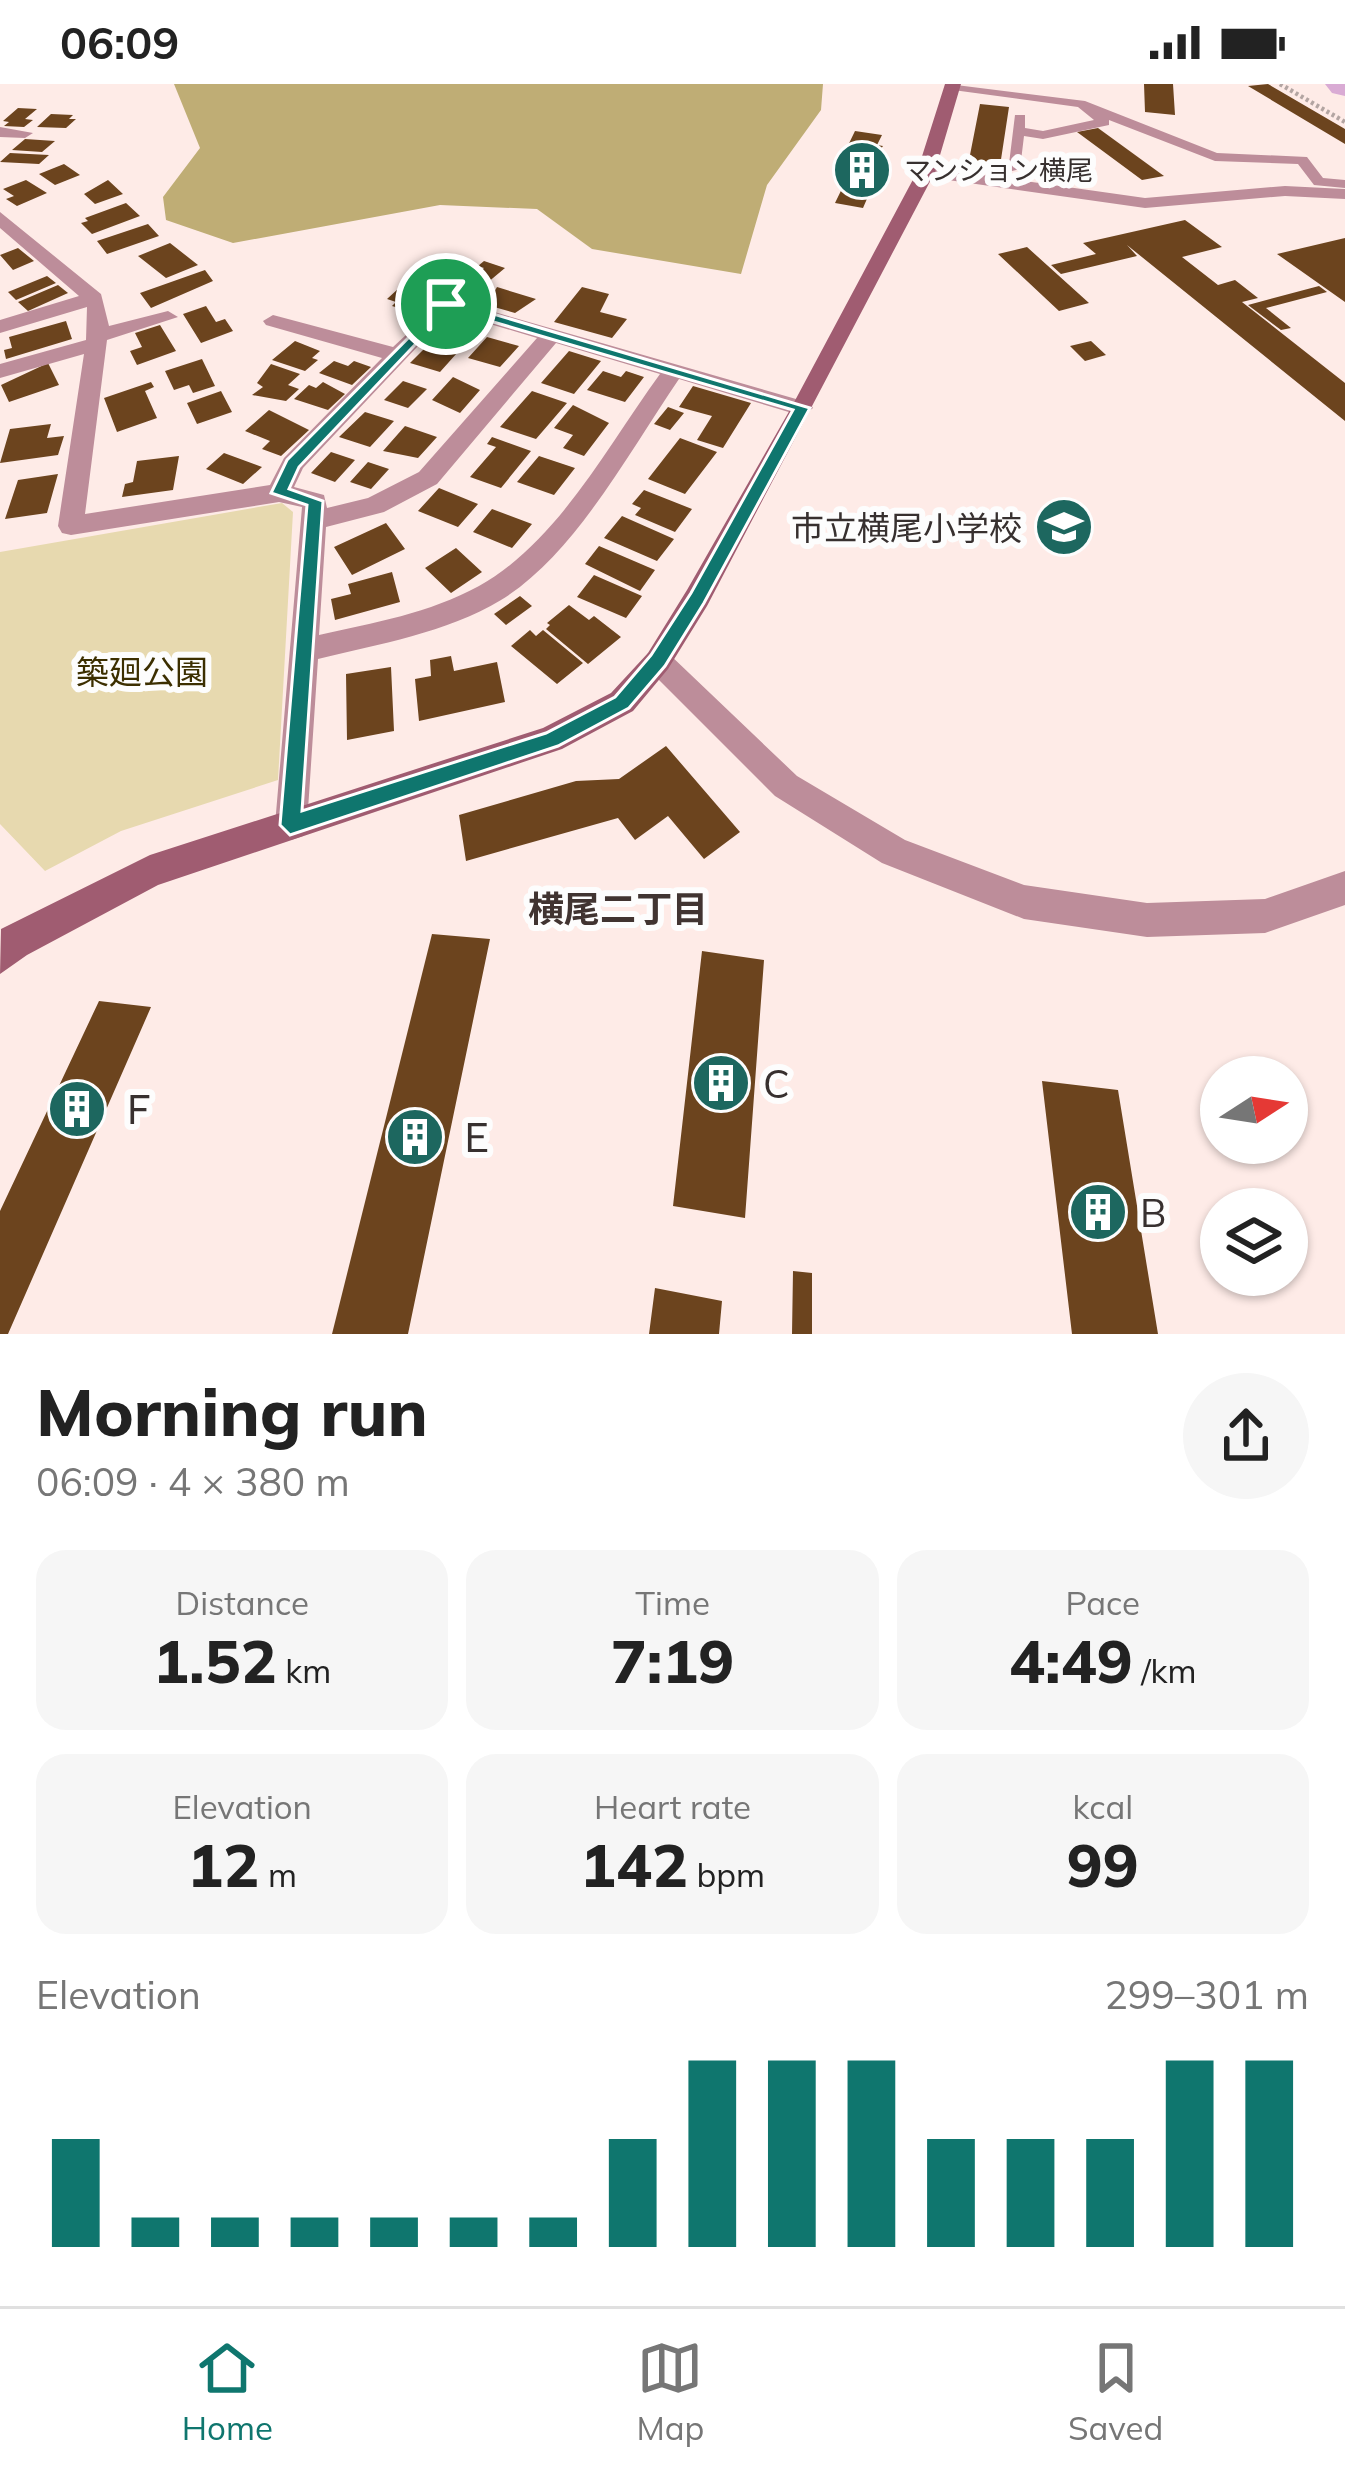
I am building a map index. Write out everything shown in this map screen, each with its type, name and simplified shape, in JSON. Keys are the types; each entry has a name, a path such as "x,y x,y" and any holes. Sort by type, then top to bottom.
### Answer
{"street":[{"path":"0,956 14,942 150,871 551,740 622,703 658,661 802,408 926,172 953,85"},
{"path":"0,131 25,133"},
{"path":"926,172 1145,203 1285,191 1345,194"},
{"path":"0,218 94,298 100,317 71,526 279,493 315,501 290,825"},
{"path":"0,327 94,298"},
{"path":"279,493 292,464 446,304 802,408"},
{"path":"0,371 168,317"},
{"path":"273,321 398,355"},
{"path":"311,521 375,506 428,478 551,335"},
{"path":"306,650 409,626 494,592 537,558 674,370"},
{"path":"658,661 786,786 894,852 1024,902 1147,920 1265,916 1345,888"}],"lane":[{"path":"953,85 1095,109 1199,152 1233,160 1302,160 1319,182 1345,184"},
{"path":"1013,169 1024,94"},
{"path":"1018,131 1043,135 1104,122 1091,114 1095,109"}],"path":[{"path":"1280,84 1345,122"}],"green space":[{"name":"築廻公園","path":"282,503 293,512 278,780 121,831 45,871 0,824 0,552"}],"shaded area":[{"path":"174,84 823,84 821,110 767,185 741,274 592,249 537,209 440,205 233,243 166,220 163,197 200,148"}],"building":[{"path":"1144,84 1173,84 1175,115 1145,112"},
{"path":"1268,84 1345,129 1345,144 1248,86"},
{"path":"980,104 1009,107 1000,166 969,160"},
{"path":"18,108 37,109 25,119 33,120 24,127 4,126 9,122 3,121"},
{"path":"51,114 76,119 66,128 37,127"},
{"path":"1098,128 1164,176 1142,180 1077,132"},
{"name":"マンション横尾","path":"855,131 882,135 877,145 883,146 866,169 879,171 863,208 835,203 853,166 839,164"},
{"path":"25,139 55,141 42,152 12,150"},
{"path":"10,153 49,155 39,164 0,162"},
{"path":"64,164 80,175 55,185 39,174"},
{"path":"26,180 47,193 17,206 6,199 14,196 3,189"},
{"path":"108,180 123,194 95,204 84,194"},
{"path":"126,203 140,216 92,234 81,223 88,221 85,218"},
{"path":"1185,220 1222,247 1182,257 1218,285 1235,280 1258,298 1242,302 1345,383 1345,421 1127,245 1137,256 1061,274 1051,265 1096,254 1083,243"},
{"path":"148,224 159,236 107,254 97,241"},
{"path":"1345,238 1345,302 1277,254"},
{"path":"170,243 198,265 166,278 138,256"},
{"path":"1027,247 1089,303 1059,311 998,254"},
{"path":"18,248 34,261 13,270 0,255"},
{"path":"484,261 505,268 481,288 476,286 483,280 474,277 484,268 478,266"},
{"path":"205,270 213,281 151,308 140,293"},
{"path":"47,276 56,283 16,300 8,292"},
{"path":"58,285 68,293 28,311 18,302"},
{"path":"1319,286 1327,292 1266,308 1291,328 1281,330 1248,305"},
{"path":"497,287 536,299 515,313 487,305"},
{"path":"582,287 609,294 600,312 627,319 612,338 554,322"},
{"path":"399,288 425,296 419,302 426,304 416,313 392,306 396,302 387,299"},
{"path":"206,306 216,322 225,319 233,331 201,343 183,314"},
{"path":"66,321 72,339 6,359 4,350 12,348 9,337"},
{"path":"451,322 479,330 462,349 441,343 445,339 436,336"},
{"path":"160,325 176,351 137,365 130,351 142,347 135,333"},
{"path":"487,337 519,346 500,367 468,358"},
{"path":"295,341 320,351 312,358 318,360 305,371 272,360"},
{"path":"1091,341 1106,355 1085,361 1070,346"},
{"path":"428,345 457,353 440,372 410,363"},
{"path":"569,351 601,361 574,394 541,383"},
{"path":"202,359 215,386 193,393 189,385 174,390 165,371"},
{"path":"334,361 371,367 352,385 319,373"},
{"path":"48,363 59,385 9,402 1,385"},
{"path":"271,364 300,374 288,385 299,389 286,401 252,395 263,387 257,383"},
{"path":"603,371 644,377 625,402 587,390"},
{"path":"453,377 480,390 460,413 432,400"},
{"path":"403,381 427,389 408,408 384,400"},
{"path":"151,382 154,387 145,391 157,418 117,432 104,398"},
{"path":"323,382 345,394 328,410 294,399 309,385 316,388"},
{"path":"693,386 751,403 723,448 697,440 712,416 679,407"},
{"path":"221,391 232,412 197,424 187,403"},
{"path":"532,391 567,403 536,439 500,427"},
{"path":"573,405 609,423 584,456 563,448 573,435 554,428"},
{"path":"668,407 684,413 670,430 654,424"},
{"path":"269,410 309,430 281,456 262,449 270,441 245,431"},
{"path":"365,412 394,421 370,447 339,437"},
{"path":"51,424 47,438 64,436 58,455 0,463 10,429"},
{"path":"405,426 437,437 418,458 383,451"},
{"path":"492,437 531,451 501,488 470,477 496,447 487,444"},
{"path":"680,438 717,452 685,494 648,479"},
{"path":"331,452 355,460 335,482 311,473"},
{"path":"224,453 262,467 243,484 206,469"},
{"path":"179,456 173,490 122,497 125,484 133,482 137,461"},
{"path":"539,456 575,468 554,495 517,482"},
{"path":"368,462 389,469 371,489 350,482"},
{"path":"58,474 47,513 5,519 18,480"},
{"path":"439,488 478,504 458,527 418,511"},
{"path":"644,490 692,509 675,532 635,515 641,508 632,504"},
{"path":"492,509 532,524 512,548 473,532"},
{"path":"622,516 674,539 657,561 604,538"},
{"path":"386,523 405,549 352,575 334,547"},
{"path":"599,546 655,570 640,591 585,564"},
{"path":"456,548 482,572 451,593 425,568"},
{"path":"392,572 400,602 335,620 331,599 351,594 348,584"},
{"path":"594,575 642,596 626,618 577,597"},
{"path":"520,596 532,606 506,625 494,614"},
{"path":"569,605 589,620 594,616 621,637 588,664 546,629"},
{"path":"530,630 536,636 543,630 583,663 557,684 511,646"},
{"path":"451,656 454,671 497,662 505,702 419,721 415,679 431,676 430,660"},
{"path":"391,667 394,731 347,740 346,674"},
{"path":"666,746 740,832 704,859 668,816 635,840 618,818 466,861 459,815 576,781 619,779"},
{"name":"Ｅ","path":"432,934 490,939 408,1334 332,1334"},
{"name":"C","path":"702,951 764,960 745,1218 673,1206"},
{"name":"Ｆ","path":"99,1001 151,1007 8,1334 0,1334 0,1211"},
{"name":"B","path":"1042,1081 1118,1090 1158,1334 1072,1334"},
{"path":"793,1271 812,1273 812,1334 792,1334"},
{"path":"655,1288 722,1301 719,1334 649,1334"}],"place":[{"name":"マンション横尾","path":"862,170"},
{"name":"市立横尾小学校","path":"1064,527"},
{"name":"C","path":"721,1083"},
{"name":"Ｆ","path":"77,1109"},
{"name":"Ｅ","path":"415,1137"},
{"name":"B","path":"1098,1212"}],"district":[{"name":"横尾二丁目","path":"618,908"}],"route":[{"path":"446,304 802,408 697,598 658,661 622,703 551,740 290,825 315,501 279,493 292,464 446,304"}]}
